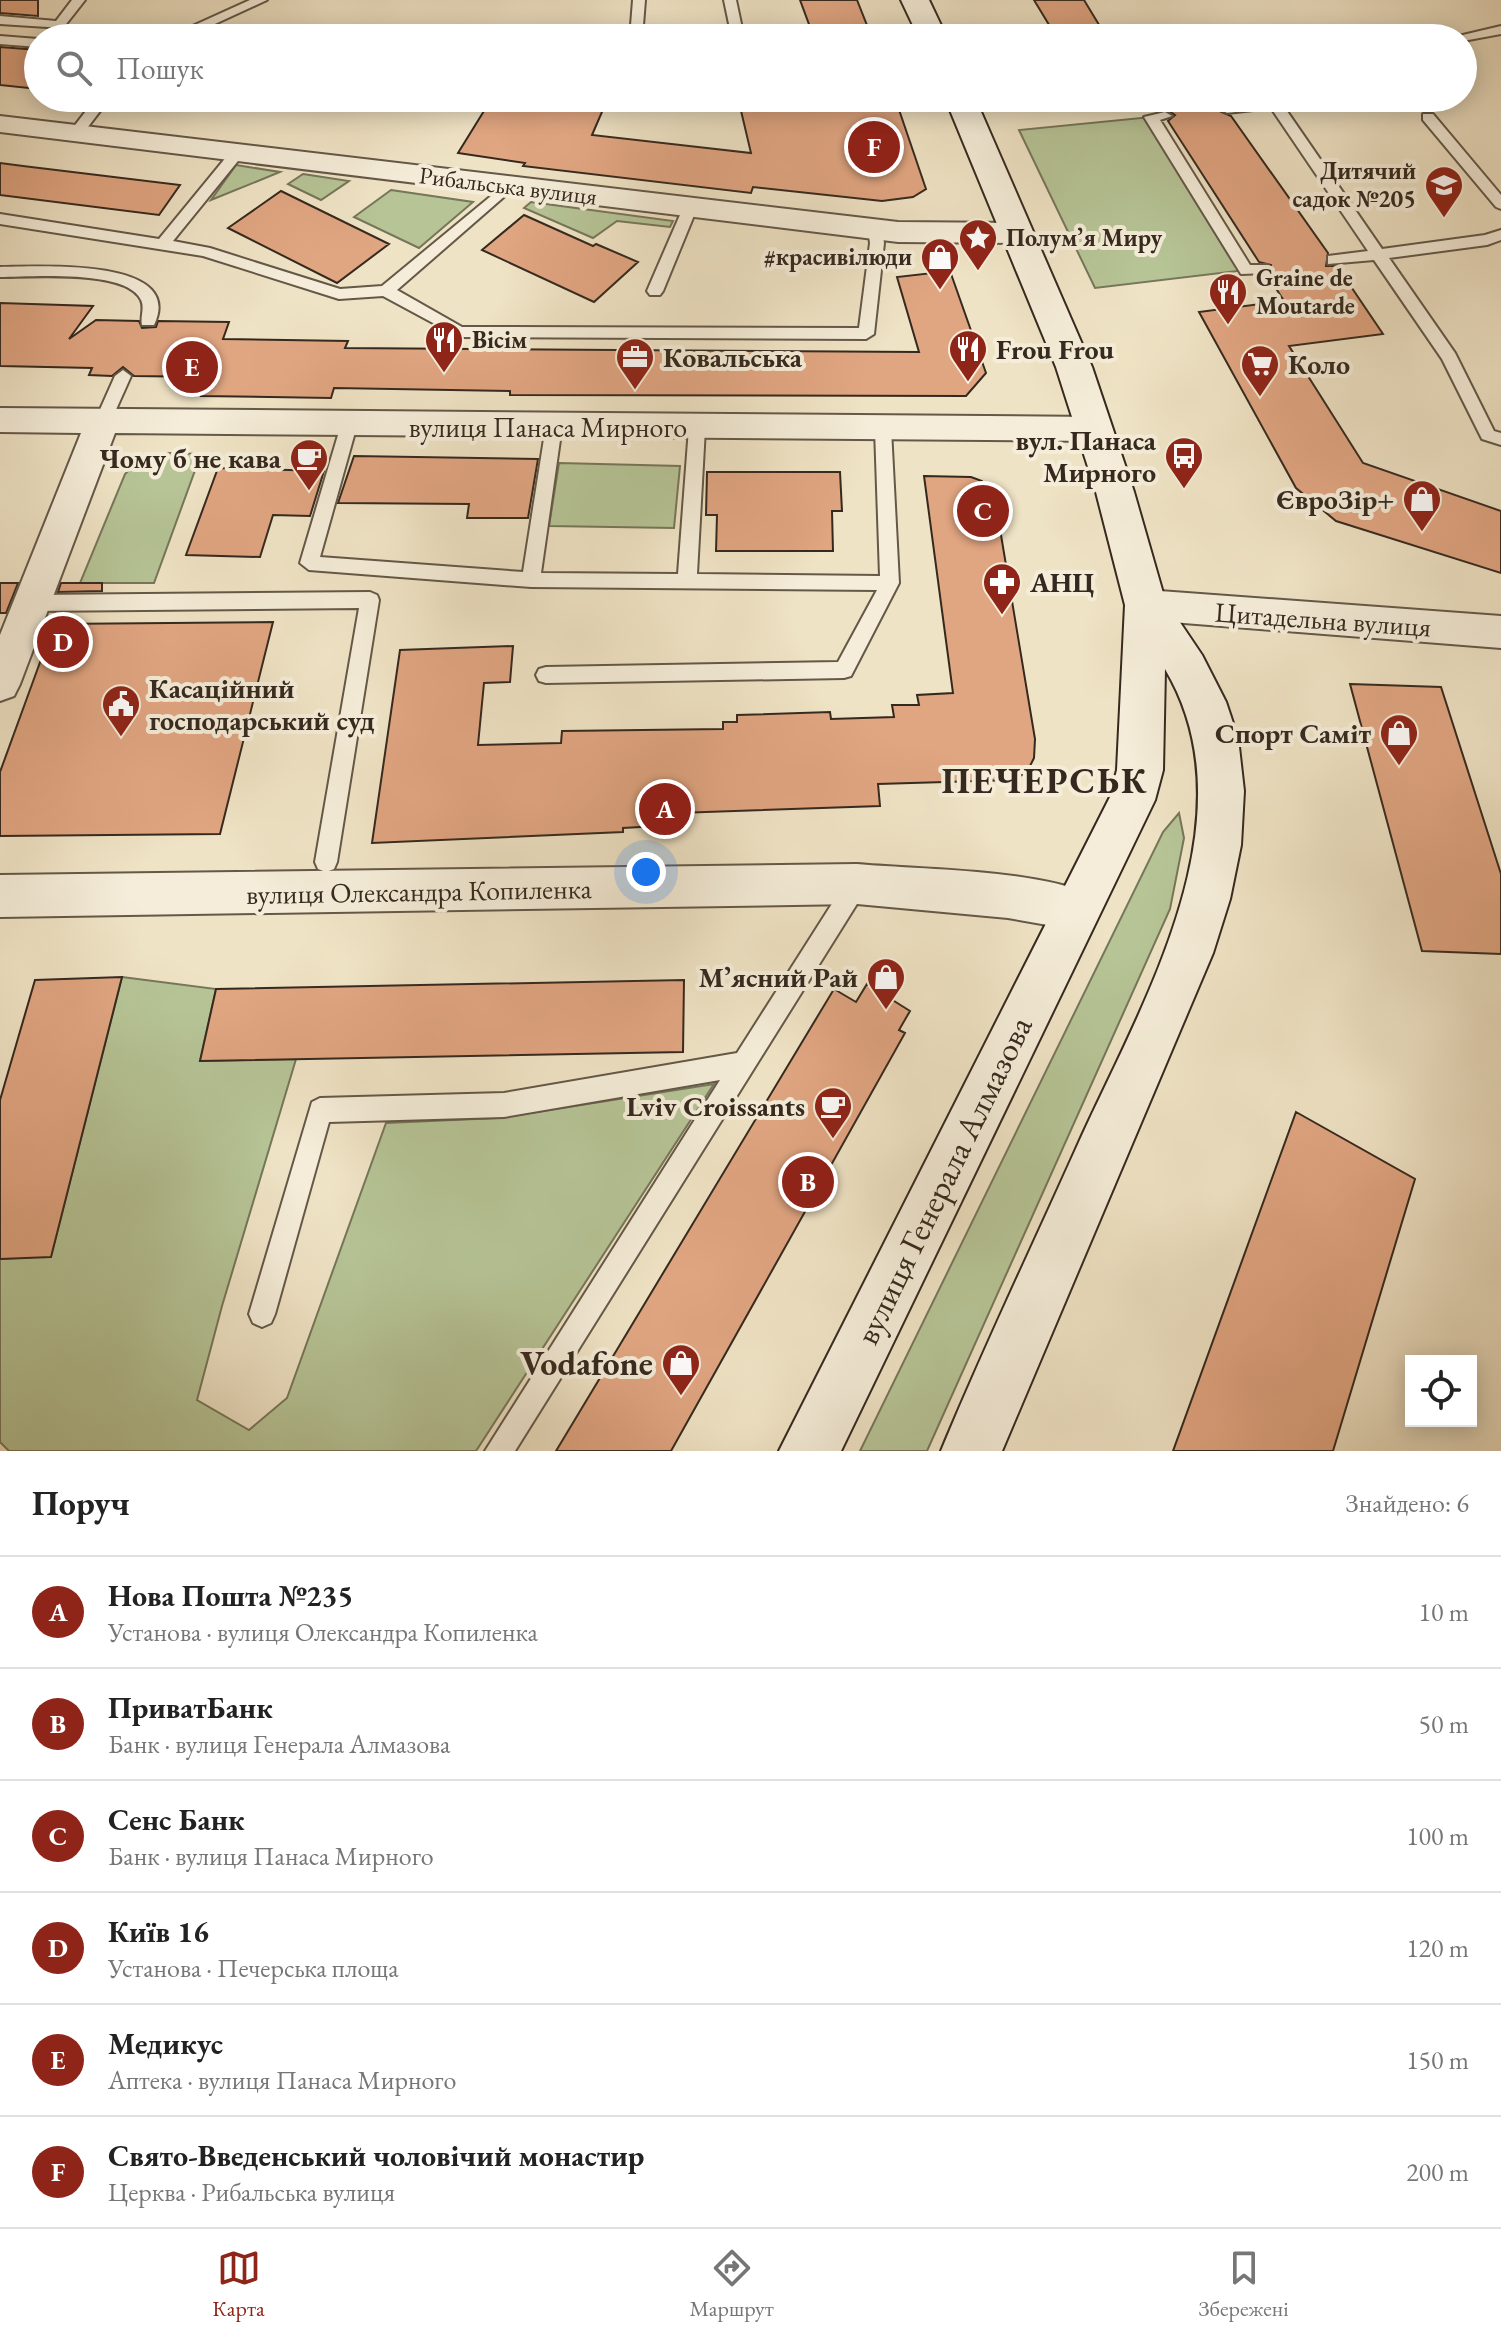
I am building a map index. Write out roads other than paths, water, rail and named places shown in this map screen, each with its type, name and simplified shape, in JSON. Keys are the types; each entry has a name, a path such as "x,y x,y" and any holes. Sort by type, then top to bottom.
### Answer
{"main road":[{"path":"915,0 926,24"},
{"path":"966,112 1074,367 1146,605 1196,680 1215,737 1221,786 1216,852 1190,952 971,1451"},
{"name":"вулиця Генерала Алмазова","path":"809,1451 1132,800 1140,770 1146,605"}],"street":[{"name":"Рибальська вулиця","path":"0,124 875,229 978,235 1018,233"},
{"name":"вулиця Панаса Мирного","path":"0,420 1095,429"},
{"path":"0,684 102,423"},
{"name":"Цитадельна вулиця","path":"1146,605 1501,632"},
{"name":"вулиця Олександра Копиленка","path":"0,896 857,884 1008,897 1076,909"}],"lane":[{"path":"60,24 79,0"},
{"path":"204,24 261,0"},
{"path":"637,24 639,0"},
{"path":"730,0 735,24"},
{"path":"0,20 47,24"},
{"path":"1477,34 1501,30"},
{"path":"0,40 24,42"},
{"path":"76,133 92,112"},
{"path":"1280,112 1449,357 1488,435 1501,439"},
{"path":"1165,116 1151,117 1246,270 1263,269"},
{"path":"1428,117 1501,204"},
{"path":"162,245 237,153"},
{"path":"386,291 508,186"},
{"path":"655,291 690,208"},
{"path":"0,219 205,251 339,294 386,291 459,332 866,334 877,243 875,229"},
{"path":"1333,260 1487,240 1501,235"},
{"path":"0,272 110,275 133,282 148,295 151,307 148,321"},
{"path":"102,423 123,376"},
{"path":"349,425 309,563 531,580 890,583"},
{"path":"531,580 554,426"},
{"path":"687,579 697,428"},
{"path":"546,675 844,670 890,583 883,429"},
{"path":"32,603 370,600 326,862"},
{"path":"499,1451 857,884"},
{"path":"262,1314 320,1110 504,1105 743,1064"}],"place":[{"name":"Свято-Введенський чоловічий монастир","path":"874,147"},
{"name":"Дитячий садок №205","path":"1444,219"},
{"name":"Полумʼя Миру","path":"978,272"},
{"name":"#красивілюди","path":"940,291"},
{"name":"Graine de Moutarde","path":"1228,326"},
{"name":"Медикус","path":"192,367"},
{"name":"Вісім","path":"444,374"},
{"name":"Frou Frou","path":"968,383"},
{"name":"Ковальська","path":"635,391"},
{"name":"Коло","path":"1260,398"},
{"name":"вул. Панаса Мирного","path":"1184,490"},
{"name":"Чому б не кава","path":"309,492"},
{"name":"Сенс Банк","path":"983,511"},
{"name":"ЄвроЗір+","path":"1422,533"},
{"name":"АНЦ","path":"1002,616"},
{"name":"Київ 16","path":"63,642"},
{"name":"Касаційний господарський суд","path":"121,738"},
{"name":"Спорт Саміт","path":"1399,767"},
{"name":"Нова Пошта №235","path":"665,809"},
{"name":"Мʼясний Рай","path":"886,1011"},
{"name":"Lviv Croissants","path":"833,1140"},
{"name":"ПриватБанк","path":"808,1182"},
{"name":"Vodafone","path":"681,1397"}],"district":[{"name":"ПЕЧЕРСЬК","path":"1045,780"}]}
